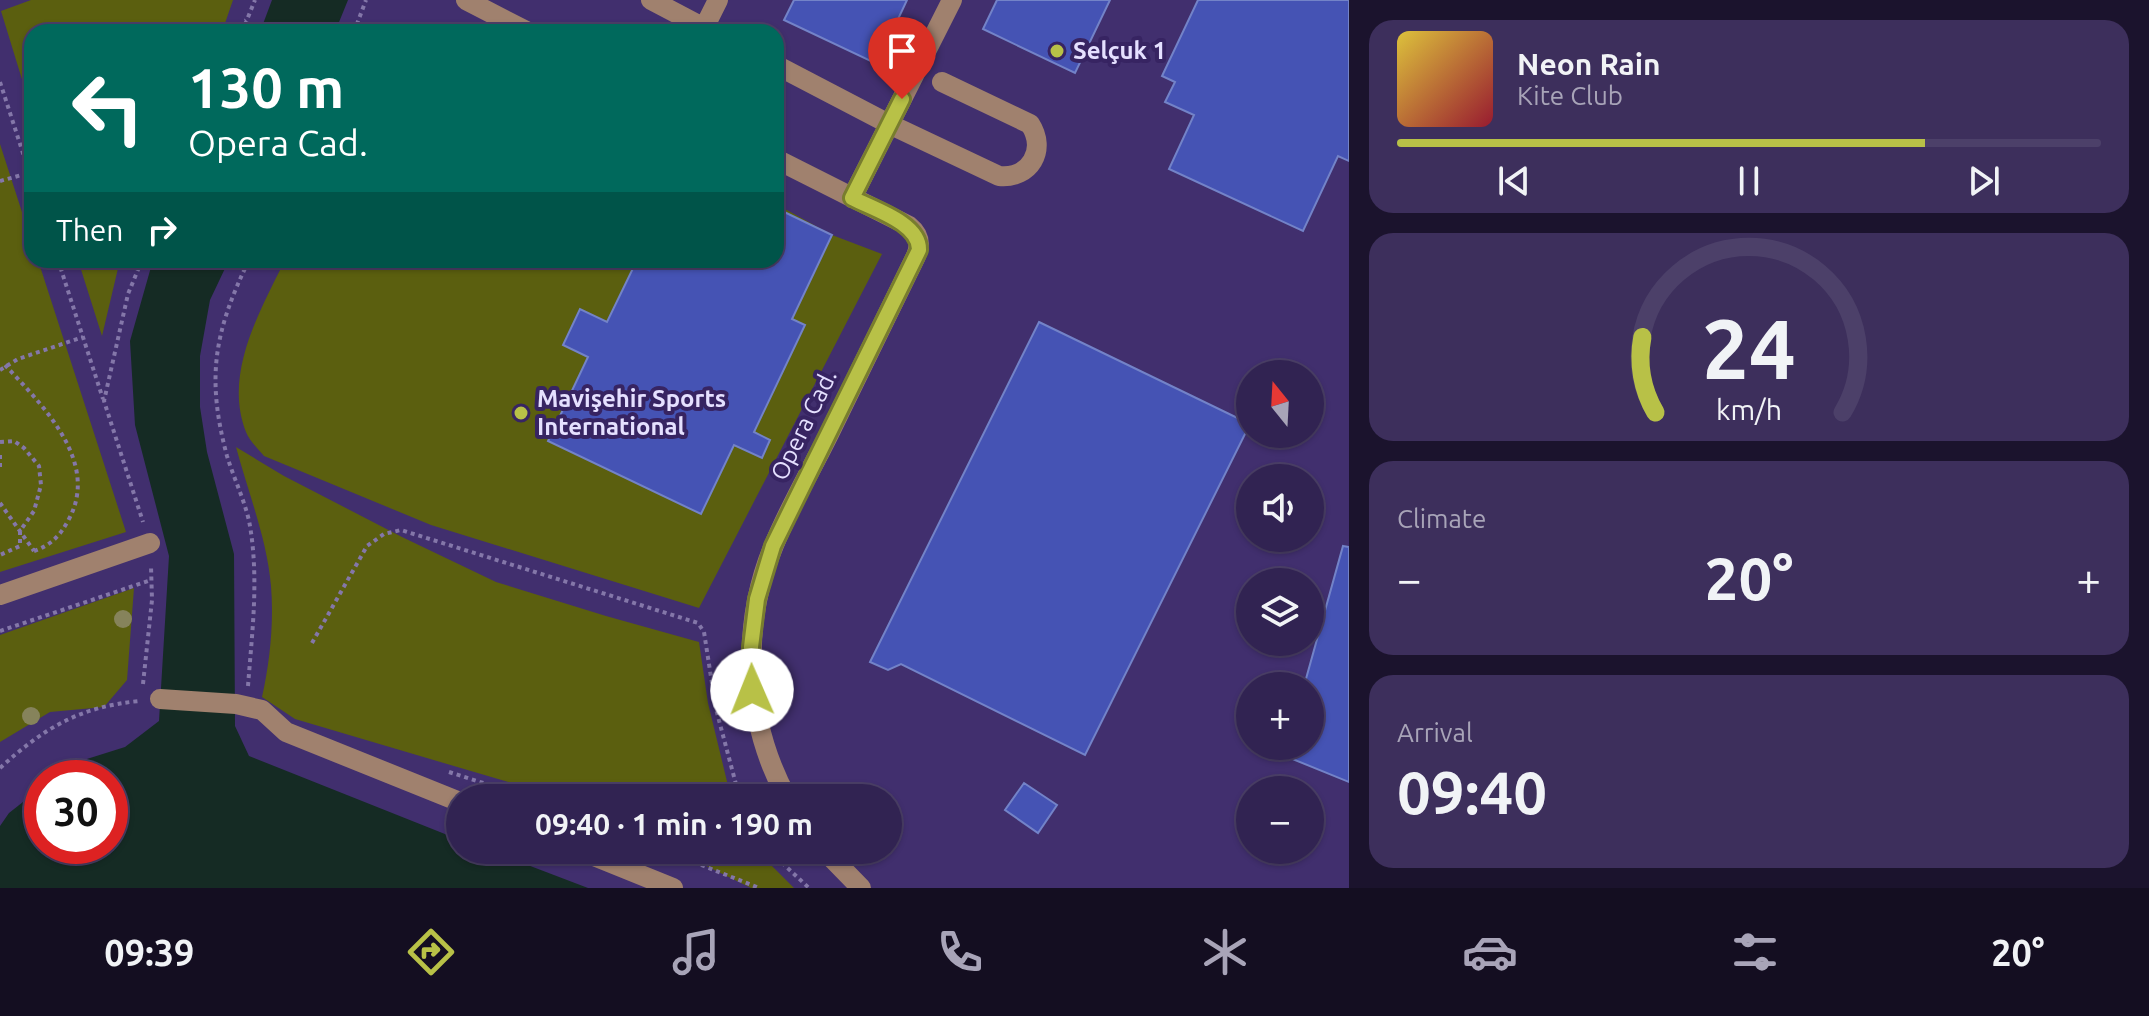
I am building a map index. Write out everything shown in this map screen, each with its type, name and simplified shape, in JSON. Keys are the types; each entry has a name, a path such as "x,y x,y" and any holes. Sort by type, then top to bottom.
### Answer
{"street":[{"path":"466,0 492,6 517,24"},
{"path":"651,0 697,24"},
{"path":"710,24 718,0"},
{"path":"852,198 952,0"},
{"path":"784,69 999,176 1018,174 1033,162 1038,143 1030,124 942,82"},
{"name":"Opera Cad.","path":"782,784 758,723 752,690 751,647 757,599 773,546 919,250 917,237 909,226 784,163"},
{"path":"0,595 150,543"},
{"path":"160,699 241,705 262,710 286,732 446,796"},
{"path":"614,864 673,888"},
{"path":"838,864 861,888"}],"path":[{"path":"245,24 255,0"},
{"path":"357,24 366,0"},
{"path":"242,24 248,18"},
{"path":"0,82 24,155"},
{"path":"0,181 24,175"},
{"path":"61,268 150,543 152,600 142,687"},
{"path":"104,401 128,294 138,268"},
{"path":"241,705 255,588 250,524 227,454 215,389 216,351 230,300 245,268"},
{"path":"0,370 5,365 83,337"},
{"path":"0,503 34,551 50,546 70,517 78,484 76,464 67,444 38,401 5,365"},
{"path":"0,442 14,441 24,448 39,466 41,485 34,511 20,531 20,546 0,555"},
{"path":"0,455 0,469"},
{"path":"312,643 367,546 384,534 401,530 698,623 704,632 716,709 736,784"},
{"path":"0,631 151,580"},
{"path":"0,768 26,744 91,709 160,699"},
{"path":"699,864 759,888"},
{"path":"783,864 809,888"}],"shaded area":[{"path":"31,0 233,0 225,24 24,24 24,86 1,11"},
{"path":"272,0 348,0 338,24 263,24"},
{"path":"0,144 24,218 24,268 41,268 126,532 0,572"},
{"name":"Mavişehir Sports International","path":"784,208 832,235 882,254 699,608 431,525 264,456 246,432 240,410 242,366 256,322 281,268 784,268"},
{"path":"81,268 118,268 102,336"},
{"path":"151,268 225,268 210,300 200,356 200,407 207,452 234,554 235,726 249,756 446,834 446,864 525,864 588,888 0,888 0,826 9,813 24,801 24,864 128,864 128,760 84,760 125,747 159,721 169,556 135,425 130,341"},
{"path":"236,447 284,476 496,582 699,642 708,703 728,784 515,784 295,719 262,697 272,614 269,568"},
{"path":"134,588 127,680 104,707 50,712 0,742 0,635"},
{"path":"702,864 770,864 794,888 751,888"}],"building":[{"path":"794,0 907,0 877,64 784,20"},
{"name":"Selçuk 1","path":"997,0 1110,0 1075,73 983,29"},
{"path":"1198,0 1349,0 1349,161 1338,156 1303,231 1169,169 1194,115 1165,102 1175,82 1162,76"},
{"path":"784,212 832,235 792,319 805,325 754,432 770,440 762,458 734,445 701,514 548,441 588,357 563,345 580,309 607,322 633,268 784,268"},
{"path":"1039,322 1236,417 1238,448 1085,755 901,664 888,670 870,662"},
{"path":"1343,546 1349,547 1349,782 1295,760 1324,760 1324,672 1308,672 1312,656 1324,656 1324,614"},
{"path":"1024,783 1057,805 1038,833 1005,810"}],"place":[{"name":"Selçuk 1","path":"1057,51"},
{"name":"Mavişehir Sports International","path":"521,413"}],"route":[{"path":"752,690 751,647 757,599 773,546 919,250 917,237 909,226 852,198 902,99"}]}
